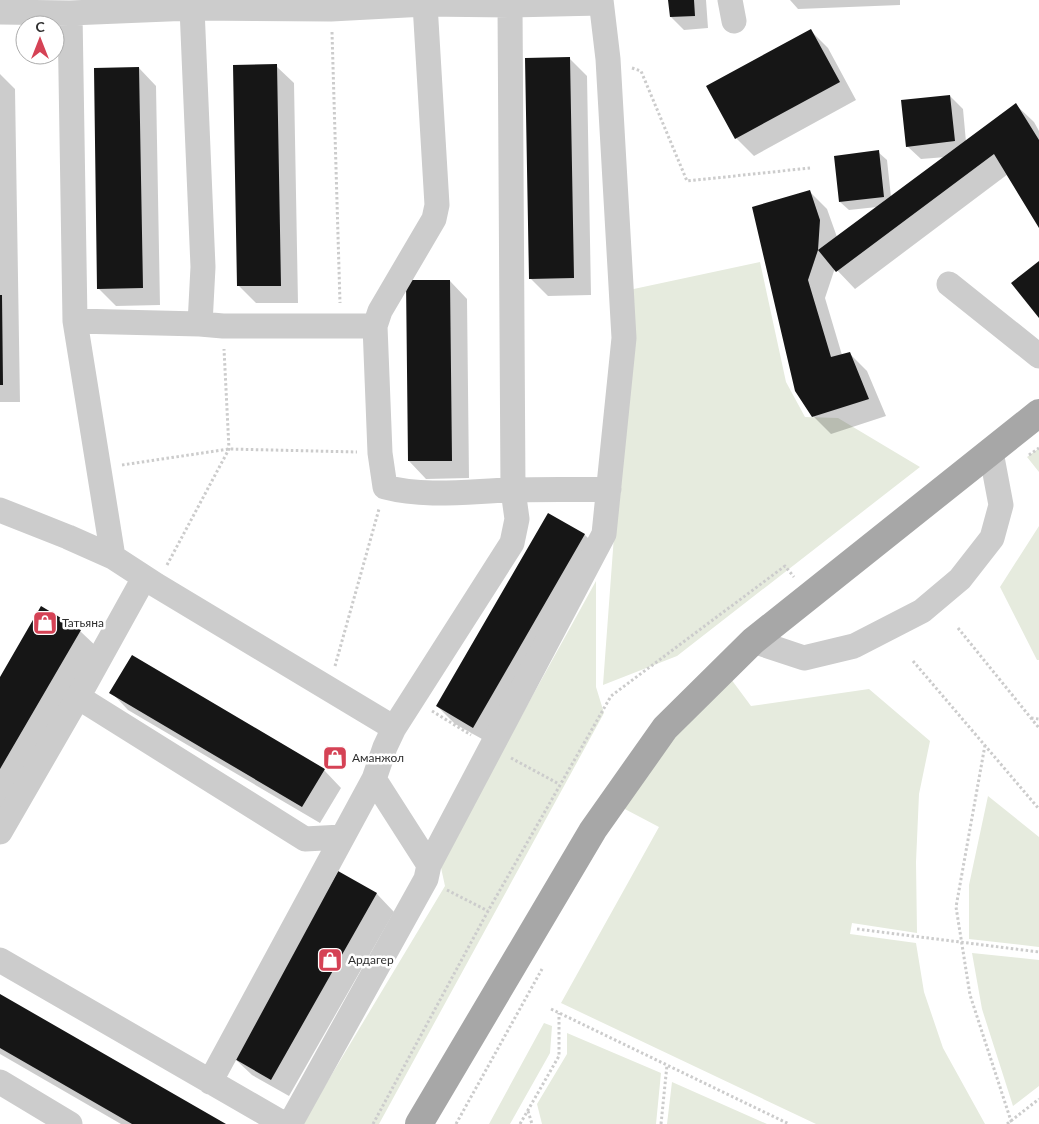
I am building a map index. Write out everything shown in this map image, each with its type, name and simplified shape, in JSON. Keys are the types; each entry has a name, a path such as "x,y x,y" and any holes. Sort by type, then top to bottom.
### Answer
{"main road":[{"path":"420,1124 593,830 664,728 752,642 1039,413"}],"street":[{"path":"0,12 70,13 192,8 425,4 510,5 601,2 608,59 624,338 604,534 428,872 290,1124"},
{"path":"425,4 437,205 434,219 380,311 375,326 380,453 386,487 401,491 434,493 608,489"},
{"path":"210,1082 374,778 394,728 512,543 517,519 513,490 510,5"},
{"path":"192,8 203,267 212,325"},
{"path":"70,13 75,321 113,557"},
{"path":"949,284 1039,356"},
{"path":"75,321 212,325 375,326"},
{"path":"752,642 804,658 854,646 922,611 960,578 992,538 1001,505 991,452"},
{"path":"0,510 113,557 150,582 394,728"},
{"path":"0,832 78,697 150,582"},
{"path":"78,697 304,839 342,837"},
{"path":"374,778 428,872"},
{"path":"0,960 284,1124"},
{"path":"0,1082 70,1124"}],"path":[{"path":"341,6 341,326"},
{"path":"608,59 641,72 687,181 810,168"},
{"path":"150,582 229,449 212,325"},
{"path":"1027,457 1039,448"},
{"path":"99,469 229,449 380,453"},
{"path":"328,688 386,487"},
{"path":"373,1124 488,911 611,696 785,566 808,597"},
{"path":"958,628 1039,728"},
{"path":"913,661 1039,809"},
{"path":"1031,718 1039,719"},
{"path":"985,745 956,907 970,995 1012,1122"},
{"path":"428,872 488,911"},
{"path":"857,929 1039,952"},
{"path":"456,1124 544,966"},
{"path":"551,1009 789,1124"},
{"path":"520,1124 559,1056 559,1013"},
{"path":"661,1124 667,1065"},
{"path":"1007,1124 1012,1122 1039,1099"},
{"path":"528,1110 532,1124"}],"shaded area":[{"path":"760,262 786,382 805,417 838,418 920,467 677,656 603,685 627,360 629,290"},
{"path":"1039,448 1039,472 1027,457"},
{"path":"1039,526 1039,660 1037,660 1000,587"},
{"path":"596,581 596,687 604,713 379,1124 302,1124 445,886 440,863"},
{"path":"728,675 751,706 869,689 930,741 919,794 916,862 917,933 852,923 850,934 916,943 924,992 943,1048 985,1124 816,1124 561,1003 659,827 621,807 666,739"},
{"path":"988,796 1039,837 1039,947 969,939 969,885"},
{"path":"972,953 1039,960 1039,1086 1013,1106 982,1009"},
{"path":"544,1023 552,1026 550,1053 510,1124 489,1124"},
{"path":"567,1033 661,1073 656,1124 542,1124 537,1104 567,1054"},
{"path":"672,1082 767,1124 667,1124"}],"building":[{"path":"668,0 694,0 695,16 670,17"},
{"path":"811,29 840,82 735,139 706,86"},
{"path":"570,57 574,278 529,279 525,58"},
{"path":"277,64 281,286 237,286 233,65"},
{"path":"139,67 143,288 97,289 94,68"},
{"path":"950,95 955,141 906,147 901,100"},
{"path":"1016,103 1039,140 1039,228 994,154 836,272 818,250"},
{"path":"879,150 884,197 839,202 834,156"},
{"path":"810,190 820,220 818,250 808,280 831,357 850,352 869,399 812,417 795,391 752,207"},
{"path":"1039,261 1039,318 1011,283"},
{"path":"406,280 450,280 452,461 408,461"},
{"path":"0,295 2,295 3,385 0,385"},
{"path":"548,513 585,534 473,728 436,706"},
{"path":"41,606 81,630 0,769 0,677"},
{"path":"132,655 325,769 302,807 109,693"},
{"path":"338,871 377,893 271,1080 233,1058"},
{"path":"0,994 226,1124 132,1124 0,1048"}],"place":[{"name":"Татьяна","path":"45,623"},
{"name":"Аманжол","path":"335,758"},
{"name":"Ардагер","path":"330,960"}]}
